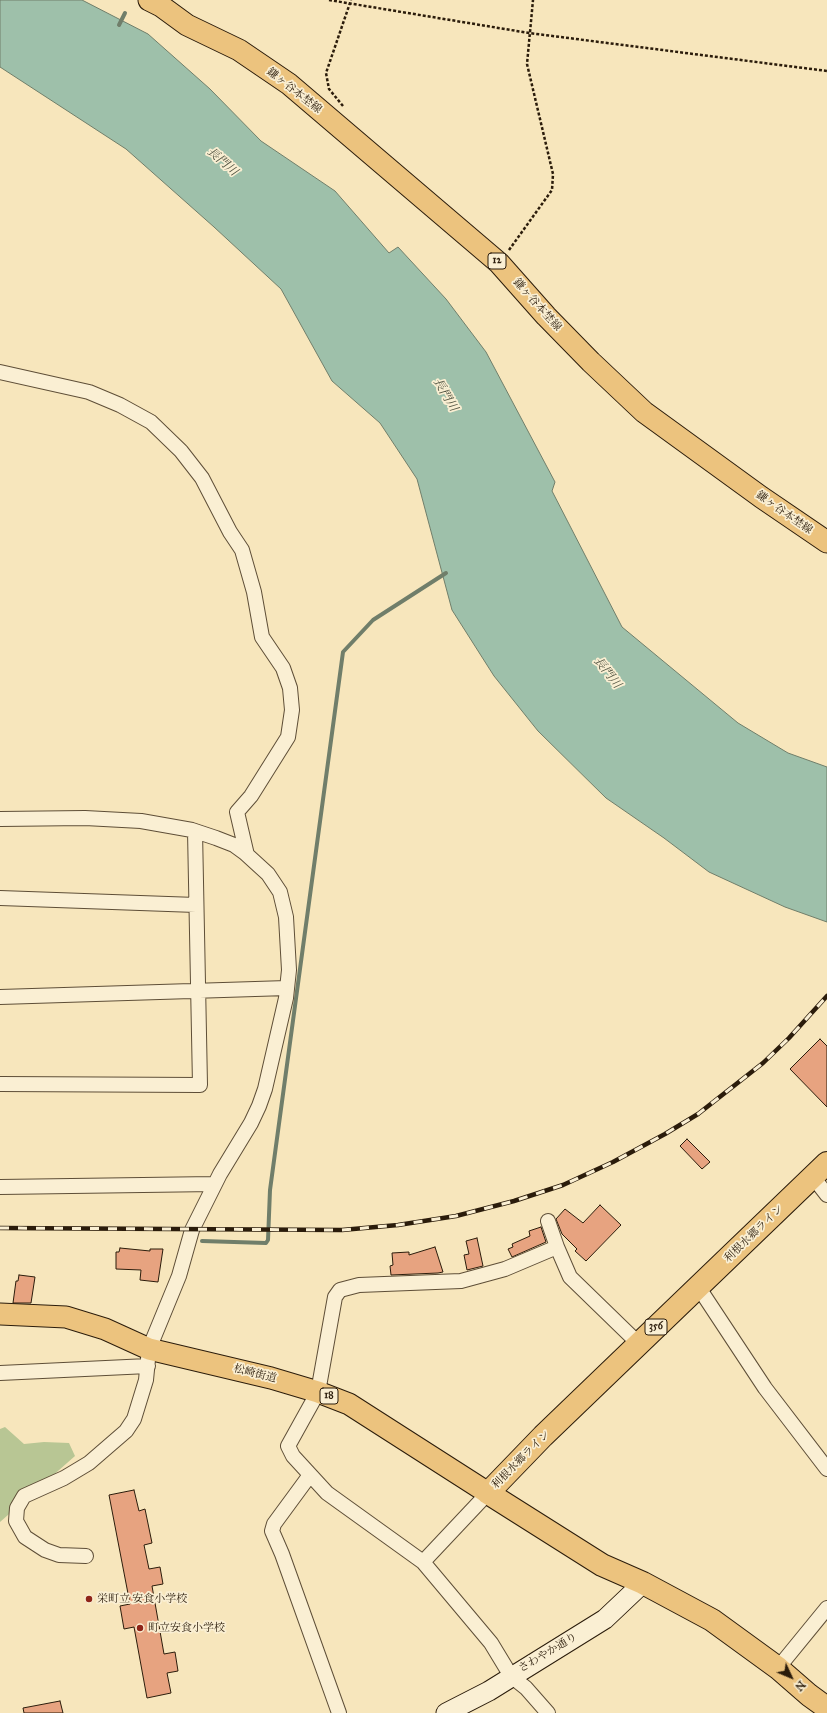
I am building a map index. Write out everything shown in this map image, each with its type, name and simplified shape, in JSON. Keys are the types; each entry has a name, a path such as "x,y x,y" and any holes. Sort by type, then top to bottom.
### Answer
{"highway":[{"name":"利根水郷ライン","path":"820,1170 543,1436 488,1493 602,1565 643,1583 712,1620 778,1668 809,1695 827,1708"}],"main road":[{"name":"鎌ヶ谷本埜線","path":"158,2 187,25 239,50 289,84 499,263 546,316 586,357 644,412 761,497 827,542"},
{"name":"松崎街道","path":"0,1314 66,1316 105,1329 149,1357 271,1378 318,1392 349,1404 488,1493"}],"street":[{"path":"0,372 88,392 120,405 151,422 181,451 202,478 230,532 242,550 254,592 262,638 283,668 290,688 292,710 288,737 251,796 237,812 247,855"},
{"path":"0,819 116,819 165,825 195,831 234,845 268,874 280,892 286,917 289,945 287,988 279,1032 259,1106 214,1184 192,1230 179,1276 149,1357 146,1380 134,1419 126,1431 89,1463 64,1478 24,1496 17,1508 16,1520 25,1537 44,1550 59,1555 86,1556"},
{"path":"0,1084 200,1085 195,831"},
{"path":"0,898 196,905"},
{"path":"0,997 198,992 287,988"},
{"path":"820,1170 827,1196"},
{"path":"0,1187 214,1184"},
{"path":"548,1221 570,1277 639,1344"},
{"path":"545,1712 526,1688 511,1676 491,1643 423,1562 327,1492 293,1456 288,1446 318,1392 334,1297 340,1290 359,1285 461,1280 505,1268 557,1247"},
{"path":"698,1288 765,1388 827,1469"},
{"path":"0,1374 149,1357"},
{"path":"310,1475 274,1524 272,1531 282,1554 339,1713"},
{"path":"423,1562 488,1493"},
{"name":"さわやか通り","path":"446,1713 489,1691 605,1619 643,1583"},
{"path":"778,1668 827,1608"}],"path":[{"path":"329,0 529,33 827,71"},
{"path":"347,111 329,89 326,73 351,0"},
{"path":"499,263 552,190 553,174 527,64 533,0"}],"shaded area":[{"path":"5,1427 24,1444 44,1442 69,1443 75,1456 0,1522 0,1429"}],"water":[{"name":"長門川","path":"0,0 82,0 148,34 210,89 261,141 335,191 389,253 398,247 446,299 486,352 555,482 552,491 622,627 738,723 788,753 827,767 827,922 785,907 709,872 664,838 606,798 538,731 494,676 452,610 417,479 380,423 332,381 281,289 126,149 0,67"}],"building":[{"path":"820,1039 827,1046 827,1107 790,1069"},
{"path":"687,1139 710,1162 702,1169 680,1146"},
{"path":"600,1205 621,1225 586,1261 575,1251 577,1249 562,1234 556,1219 565,1209 583,1223"},
{"path":"541,1227 546,1242 512,1257 508,1249 513,1247 512,1244 530,1236 529,1231"},
{"path":"477,1238 483,1266 467,1270 464,1255 469,1254 466,1241"},
{"path":"435,1247 443,1272 391,1275 390,1266 393,1265 392,1253 409,1252 409,1255"},
{"path":"120,1248 150,1251 150,1249 163,1249 158,1282 140,1280 141,1270 116,1269 116,1252 119,1252"},
{"path":"19,1275 35,1277 31,1303 13,1303 16,1281 18,1281"},
{"path":"134,1490 139,1511 145,1509 152,1543 144,1545 149,1569 160,1567 163,1584 152,1586 164,1654 175,1652 178,1671 167,1673 171,1693 147,1698 134,1627 124,1629 120,1606 130,1604 109,1495"},
{"path":"60,1701 63,1713 24,1713 23,1708"}],"waterway":[{"path":"119,25 125,13"},
{"path":"202,1241 266,1243 268,1240 270,1190 343,652 373,620 446,573"}],"railway":[{"path":"0,1228 342,1230 398,1225 456,1216 514,1201 563,1185 613,1162 698,1114 763,1063 789,1038 827,996"}],"place":[{"name":"栄町立 安食小学校","path":"89,1599"},
{"name":"町立安食小学校","path":"140,1628"}]}
